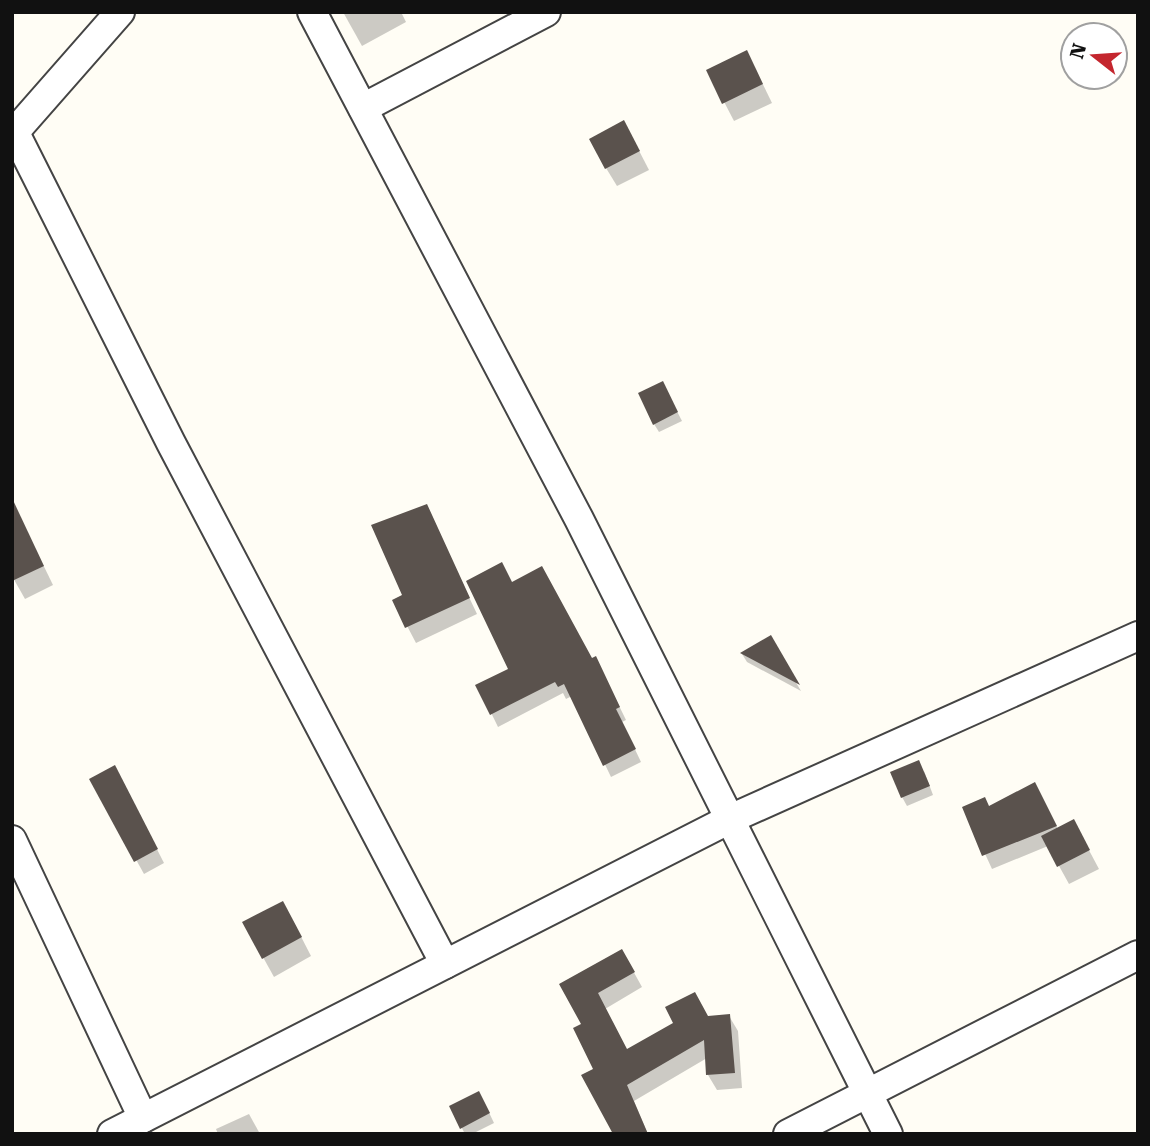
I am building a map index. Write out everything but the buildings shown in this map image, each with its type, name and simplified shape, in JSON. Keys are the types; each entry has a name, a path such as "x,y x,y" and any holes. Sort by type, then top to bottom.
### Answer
{"street":[{"path":"120,12 13,131 178,455 445,964"},
{"path":"312,12 579,519 888,1134"},
{"path":"363,108 546,12"},
{"path":"112,1134 730,819 1138,636"},
{"path":"12,840 143,1118"},
{"path":"788,1134 1138,955"}]}
